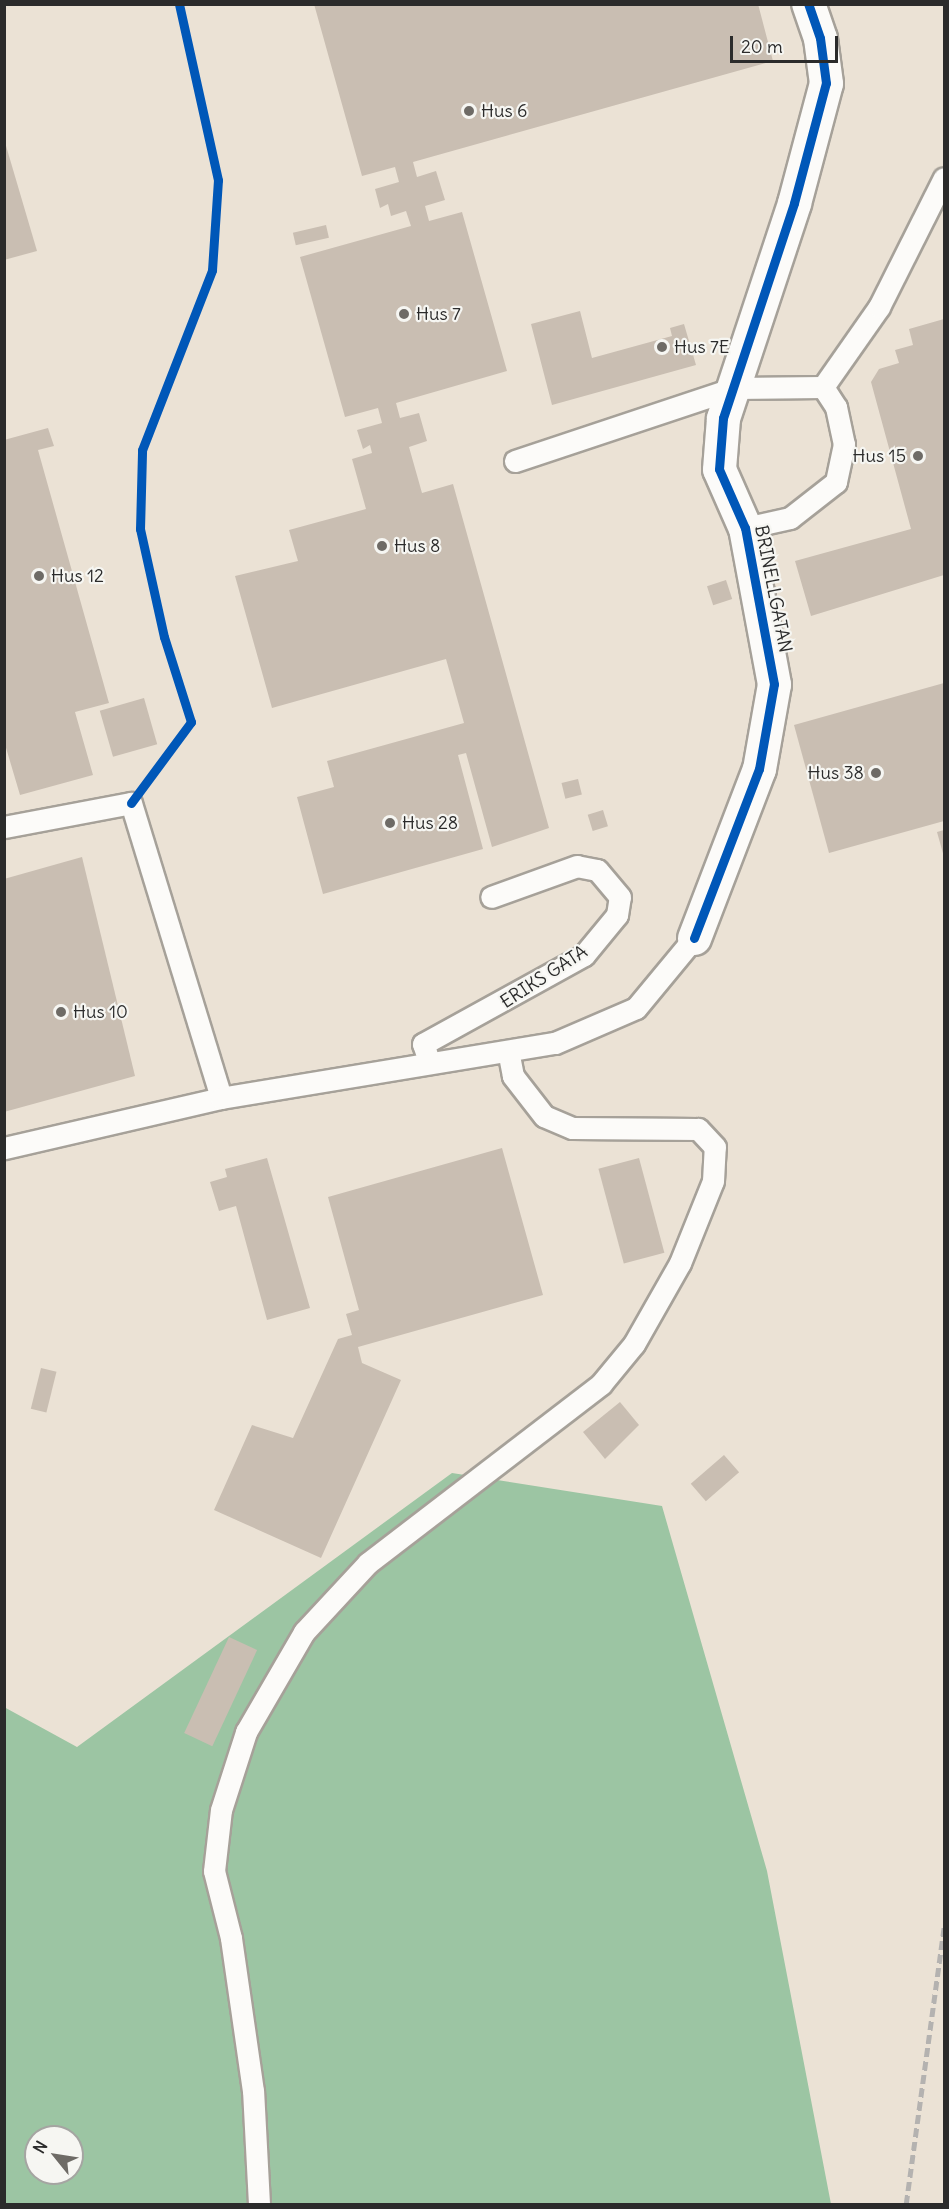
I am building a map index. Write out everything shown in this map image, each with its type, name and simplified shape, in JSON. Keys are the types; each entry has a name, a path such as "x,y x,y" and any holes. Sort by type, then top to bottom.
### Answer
{"street":[{"name":"BRINELLGATAN","path":"694,938 759,770 774,684 745,528 719,469 723,418 735,388 809,155 825,83 820,38 808,4"}],"lane":[{"path":"515,461 735,388 823,387 879,307 945,178"},
{"name":"BRINELLGATAN","path":"745,528 790,518 836,482 844,444 836,407 823,387"},
{"path":"4,827 131,802 221,1098"},
{"name":"ERIKS GATA","path":"429,1061 423,1044 584,955 616,915 620,897 597,870 577,866 547,873 490,897"},
{"path":"4,1148 221,1098 429,1061 555,1043 636,1008 694,938"},
{"path":"259,2205 253,2091 231,1938 214,1871 221,1810 246,1732 304,1632 368,1563 601,1384 634,1344 680,1263 713,1180 715,1147 698,1129 572,1128 544,1116 513,1076 508,1051"}],"green space":[{"path":"452,1473 662,1506 767,1871 831,2204 5,2204 4,1707 77,1747"}],"building":[{"path":"314,4 758,4 773,61 413,162 417,177 436,171 445,200 425,206 429,221 462,212 507,371 396,403 400,418 419,413 427,441 409,447 422,493 453,484 549,828 492,847 466,753 458,755 483,849 323,894 297,797 334,787 327,761 464,723 446,659 272,708 235,576 298,561 289,530 366,509 352,459 372,453 370,445 363,449 357,430 382,423 378,408 345,417 300,257 411,226 406,211 391,216 388,204 380,208 375,189 399,182 395,167 362,176"},
{"path":"4,139 37,251 4,260"},
{"path":"326,225 329,238 296,245 293,233"},
{"name":"Hus 7E","path":"580,311 592,358 672,336 670,328 684,324 696,365 552,405 531,324"},
{"name":"Hus 15","path":"944,319 944,575 811,616 795,561 911,529 871,382 879,369 899,363 895,350 913,345 909,329"},
{"name":"Hus 12","path":"48,428 54,446 38,450 109,703 75,712 93,775 20,795 4,741 4,440"},
{"path":"726,580 732,599 713,605 707,586"},
{"name":"Hus 38","path":"944,683 944,821 829,853 794,725"},
{"path":"144,698 157,744 113,757 100,711"},
{"path":"578,779 582,795 565,799 562,783"},
{"path":"603,810 608,826 593,831 588,815"},
{"path":"944,830 944,857 937,832"},
{"name":"Hus 10","path":"82,857 135,1076 4,1112 4,879"},
{"path":"502,1148 543,1295 358,1347 362,1363 401,1380 321,1558 214,1510 252,1425 293,1438 338,1339 352,1335 346,1314 359,1310 328,1197"},
{"path":"267,1158 310,1308 267,1320 236,1206 219,1211 210,1182 227,1177 225,1169"},
{"path":"639,1158 664,1253 624,1264 598,1169"},
{"path":"41,1368 57,1372 46,1413 31,1409"},
{"path":"620,1402 639,1425 605,1459 583,1432"},
{"path":"724,1455 739,1472 706,1501 691,1484"},
{"path":"229,1637 257,1650 212,1746 184,1733"}],"railway":[{"path":"906,2204 944,1925"}],"cycle path":[{"path":"131,803 191,722 164,637 140,529 142,450 212,270 218,180 179,4"},
{"path":"694,938 759,769 774,684 745,528 719,469 723,418 794,203 826,83 820,38 808,4"}],"place":[{"name":"Hus 6","path":"469,111"},
{"name":"Hus 7","path":"404,314"},
{"name":"Hus 7E","path":"662,347"},
{"name":"Hus 15","path":"918,456"},
{"name":"Hus 8","path":"382,546"},
{"name":"Hus 12","path":"39,576"},
{"name":"Hus 38","path":"876,773"},
{"name":"Hus 28","path":"390,823"},
{"name":"Hus 10","path":"61,1012"}]}
